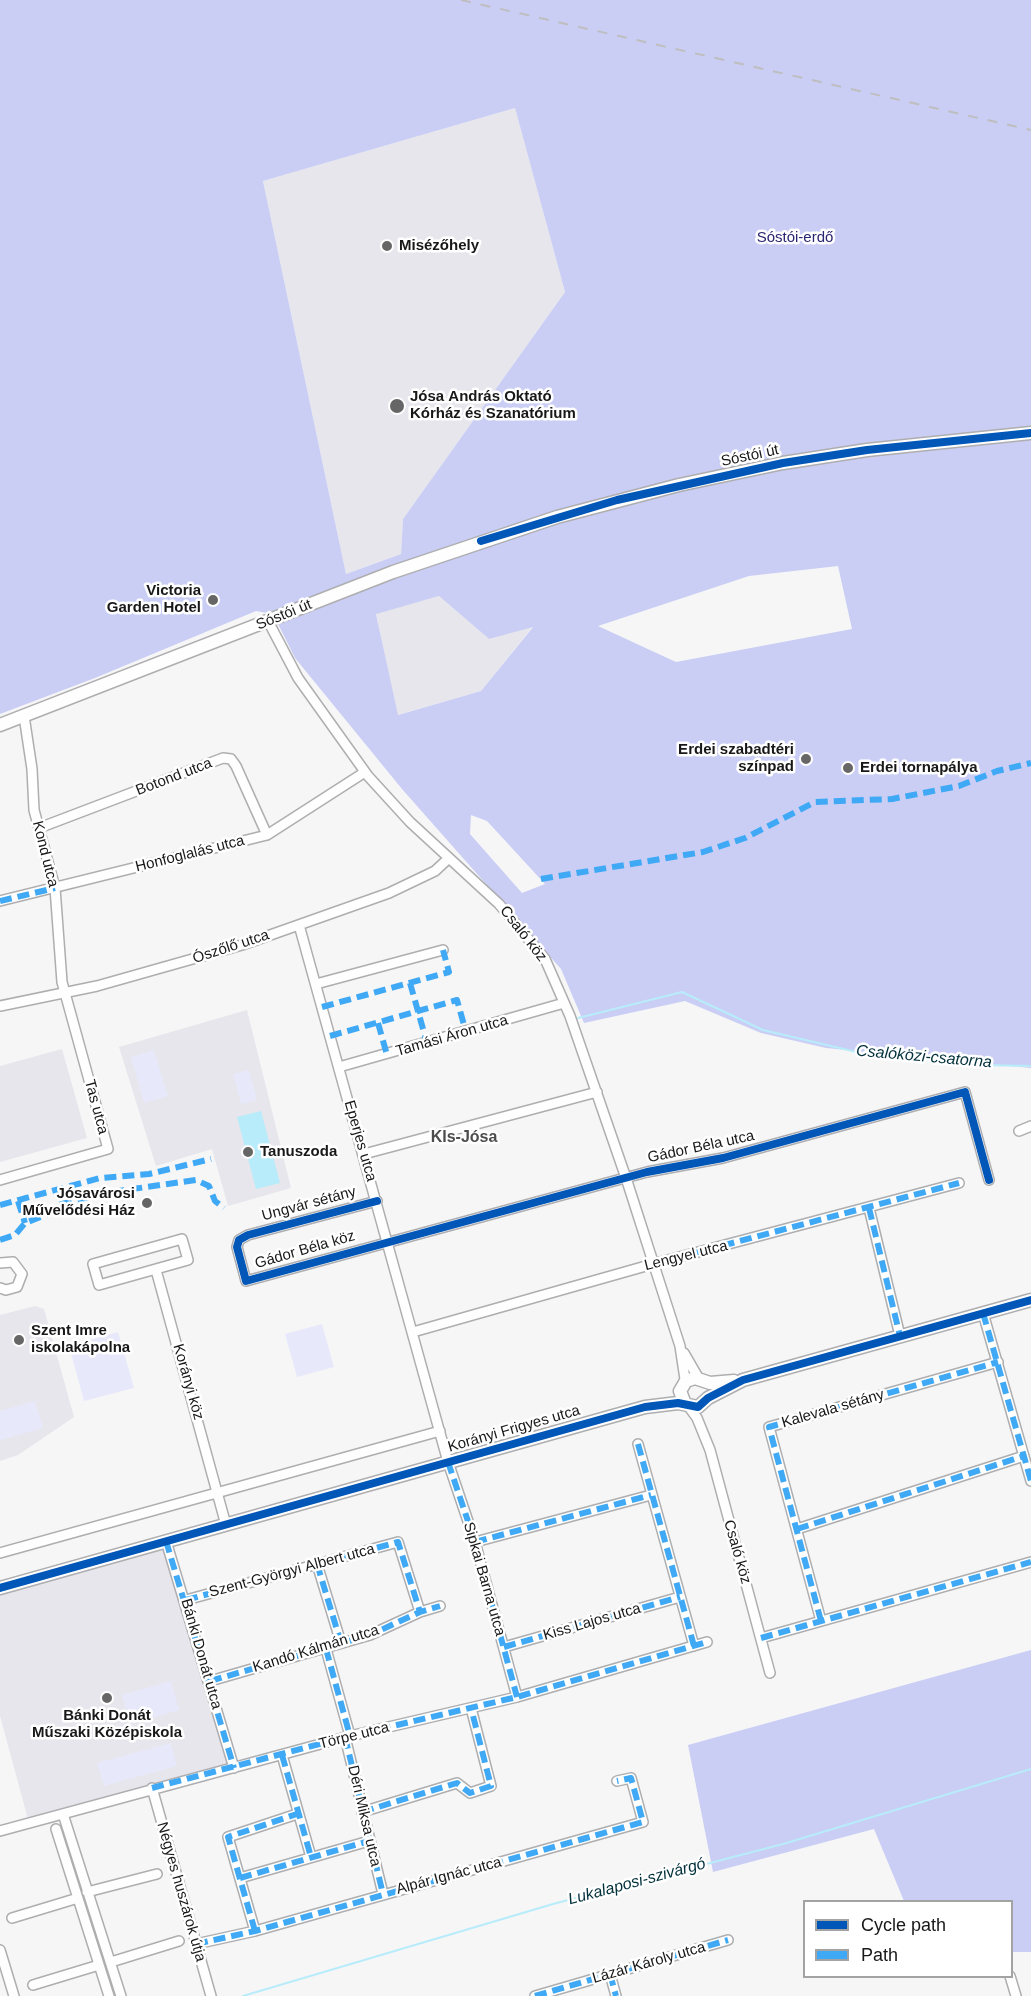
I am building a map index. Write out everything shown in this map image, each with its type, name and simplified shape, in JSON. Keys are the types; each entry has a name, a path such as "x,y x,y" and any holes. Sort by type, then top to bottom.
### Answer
{"street":[{"name":"Sóstói út","path":"0,725 393,572 481,541 658,490 804,459 964,438 1031,433"},
{"name":"Csaló köz","path":"268,621 298,678 365,772 410,822 499,904 534,943 545,959 597,1092 680,1346 685,1379 682,1386"},
{"name":"Kond utca","path":"24,716 32,769 34,810 55,888 62,982 65,992"},
{"name":"Botond utca","path":"39,828 223,758 231,759 236,766 267,835"},
{"name":"Honfoglalás utca","path":"0,901 267,835 365,772"},
{"name":"Ószőlő utca","path":"0,1006 176,965 299,925 389,893 435,871 449,858"},
{"name":"Eperjes utca","path":"299,925 448,1462"},
{"path":"316,984 443,950"},
{"name":"Tas utca","path":"0,1180 108,1149 65,992"},
{"name":"Tamási Áron utca","path":"339,1067 564,1003"},
{"path":"364,1154 597,1092"},
{"name":"Gádor Béla utca","path":"388,1244 626,1178 723,1158 965,1092 989,1180"},
{"path":"1019,1131 1031,1126"},
{"name":"Lengyel utca","path":"413,1332 653,1264 959,1183"},
{"name":"Ungvár sétány","path":"248,1235 377,1201"},
{"path":"869,1208 900,1336"},
{"name":"Gádor Béla köz","path":"248,1235 239,1240 237,1247 246,1281 365,1247 388,1244"},
{"path":"182,1239 188,1260 156,1270 99,1285 93,1264 182,1239"},
{"path":"0,1263 13,1262 22,1274 17,1287 6,1290 0,1288"},
{"name":"Korányi köz","path":"156,1270 226,1525"},
{"name":"Korányi Frigyes utca","path":"645,1407 687,1406 706,1402 743,1380 1031,1300"},
{"path":"983,1313 1031,1481"},
{"name":"Csaló köz","path":"680,1346 701,1380"},
{"name":"Kalevala sétány","path":"821,1621 769,1427 998,1362"},
{"name":"Korányi Frigyes utca","path":"0,1588 645,1407 690,1379 743,1380"},
{"path":"701,1380 709,1389 706,1402"},
{"path":"682,1386 681,1399 687,1406"},
{"name":"Csaló köz","path":"702,1431 706,1402"},
{"name":"Csaló köz","path":"687,1406 702,1431 770,1673"},
{"name":"Korányi Frigyes utca","path":"0,1553 440,1431"},
{"path":"638,1444 694,1646"},
{"path":"797,1529 1024,1456"},
{"name":"Sipkai Barna utca","path":"448,1462 475,1542 517,1697"},
{"path":"475,1542 651,1495"},
{"name":"Bánki Donát utca","path":"166,1541 186,1600 234,1768"},
{"name":"Szent-Györgyi Albert utca","path":"186,1600 398,1542 420,1612"},
{"path":"761,1638 1031,1562"},
{"path":"317,1564 341,1643"},
{"name":"Kiss Lajos utca","path":"504,1647 680,1597"},
{"name":"Kandó Kálmán utca","path":"210,1681 370,1635 420,1612 440,1606"},
{"name":"Törpe utca","path":"0,1831 152,1788 348,1737 517,1697 707,1642"},
{"name":"Déri Miksa utca","path":"326,1649 348,1737 362,1812 383,1894"},
{"path":"362,1812 457,1783 470,1793 490,1786 471,1708"},
{"path":"282,1755 297,1815 311,1857"},
{"name":"Alpár Ignác utca","path":"196,1944 255,1931 643,1822 631,1778 617,1781"},
{"name":"Négyes huszárok útja","path":"152,1788 211,1996"},
{"path":"63,1814 121,1996"},
{"path":"255,1931 228,1837 297,1815"},
{"path":"56,1829 109,1996"},
{"path":"240,1878 369,1841"},
{"path":"87,1892 157,1874"},
{"path":"12,1918 78,1898"},
{"name":"Lázár Károly utca","path":"535,1996 728,1940"},
{"path":"111,1962 178,1941"},
{"path":"0,1950 14,1996"},
{"path":"33,1985 99,1965"},
{"path":"610,1974 616,1996"},
{"path":"1010,1978 1016,1996"}],"shaded area":[{"name":"Jósa András Oktató Kórház és Szanatórium","path":"515,108 565,292 403,519 401,554 346,574 263,181"},
{"path":"439,596 489,639 533,626 481,691 397,715 376,613"},
{"path":"247,1010 291,1188 228,1206 212,1149 156,1166 119,1047"},
{"path":"62,1049 87,1138 0,1162 0,1066"},
{"path":"154,1050 168,1096 144,1103 131,1057"},
{"path":"249,1070 257,1100 241,1104 233,1074"},
{"path":"261,1111 280,1183 256,1189 237,1117"},
{"path":"35,1306 44,1309 74,1417 18,1455 0,1461 0,1315"},
{"path":"322,1324 334,1367 297,1377 285,1334"},
{"path":"118,1332 134,1388 84,1401 69,1346"},
{"path":"35,1401 43,1428 0,1440 0,1411"},
{"name":"Bánki Donát Műszaki Középiskola","path":"166,1541 234,1768 29,1823 0,1716 0,1588"},
{"path":"171,1681 179,1710 130,1724 122,1695"},
{"path":"171,1743 177,1766 104,1786 97,1763"}],"green space":[{"name":"Sóstói-erdő","path":"0,0 1031,0 1031,1068 826,1048 761,1033 685,1001 584,1023 561,969 402,789 295,658 273,614 256,611 95,678 0,714","holes":["515,108 565,292 403,519 401,554 346,574 263,181","838,566 852,629 676,662 598,626 749,576","439,596 489,639 533,627 481,691 398,715 376,614","471,815 487,821 545,884 522,893 470,834"]},
{"path":"1031,1650 1031,1952 1013,1952 1013,1900 904,1900 874,1829 713,1872 688,1745"}],"waterway":[{"name":"Csalóközi-csatorna","path":"578,1018 682,992 763,1030 865,1054 981,1065 1031,1066"},
{"name":"Lukalaposi-szivárgó","path":"243,1996 553,1904 783,1844 1031,1769"}],"railway":[{"path":"461,0 1031,130"}],"marked path":[{"path":"541,879 703,852 745,838 815,802 892,799 959,786 997,771 1031,763"},
{"path":"0,901 55,888"},
{"path":"322,1007 449,972 443,950"},
{"path":"410,983 427,1043"},
{"path":"330,1036 457,1000 466,1032"},
{"path":"378,1023 387,1055"},
{"path":"0,1205 100,1178 149,1174 211,1159"},
{"path":"0,1240 15,1235 25,1223 51,1213 58,1205 104,1193 196,1180 209,1186 215,1201 224,1208"},
{"path":"653,1264 959,1183"},
{"path":"18,1201 25,1223"},
{"path":"869,1208 900,1336"},
{"path":"983,1313 1031,1481"},
{"path":"821,1621 769,1427 998,1362"},
{"path":"638,1444 694,1646"},
{"path":"797,1529 1024,1456"},
{"path":"448,1462 475,1542 517,1697"},
{"path":"475,1542 651,1495"},
{"path":"166,1541 234,1768"},
{"path":"186,1600 398,1542 420,1612"},
{"path":"761,1638 1031,1562"},
{"path":"317,1564 341,1643"},
{"path":"504,1647 680,1597"},
{"path":"210,1681 370,1635 420,1612 440,1606"},
{"path":"152,1788 350,1736 517,1697 707,1642"},
{"path":"326,1649 350,1736"},
{"path":"362,1812 457,1783 470,1793 491,1786 471,1708"},
{"path":"345,1737 383,1894"},
{"path":"282,1755 311,1857"},
{"path":"196,1944 255,1931 643,1822 631,1778 617,1781"},
{"path":"255,1931 228,1837 297,1814"},
{"path":"240,1878 369,1841"},
{"path":"535,1996 728,1940"},
{"path":"610,1974 616,1996"}],"cycle path":[{"path":"481,541 617,500 783,463 867,450 1031,433"},
{"path":"377,1201 248,1235 239,1240 237,1247 246,1281 647,1172 723,1158 965,1092 989,1180"},
{"path":"0,1588 645,1407 678,1403 698,1407 708,1398 743,1380 1031,1300"}],"place":[{"name":"Misézőhely","path":"387,246"},
{"name":"Jósa András Oktató Kórház és Szanatórium","path":"397,406"},
{"name":"Victoria Garden Hotel","path":"213,600"},
{"name":"Erdei szabadtéri színpad","path":"806,759"},
{"name":"Erdei tornapálya","path":"848,768"},
{"name":"Tanuszoda","path":"248,1152"},
{"name":"Jósavárosi Művelődési Ház","path":"147,1203"},
{"name":"Szent Imre iskolakápolna","path":"19,1340"},
{"name":"Bánki Donát Műszaki Középiskola","path":"107,1698"}],"district":[{"name":"KIs-Jósa","path":"464,1138"}]}
